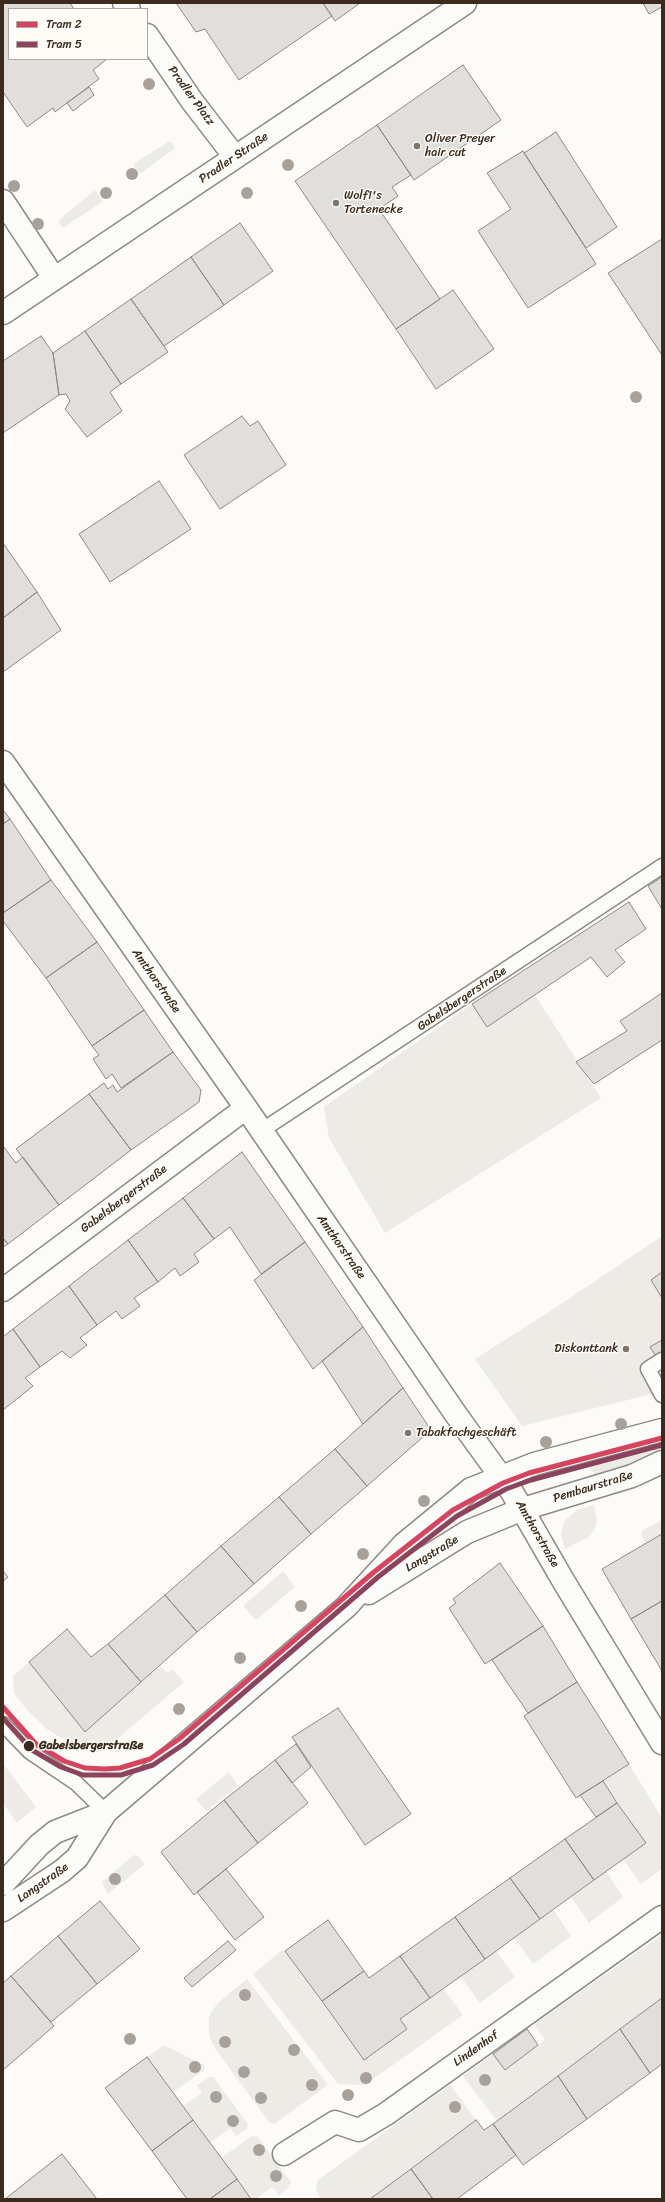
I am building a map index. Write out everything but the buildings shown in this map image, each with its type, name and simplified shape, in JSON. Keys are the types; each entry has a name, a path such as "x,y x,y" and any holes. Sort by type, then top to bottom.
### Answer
{"street":[{"name":"Pradler Straße","path":"3,313 465,3"},
{"name":"Pradler Platz","path":"148,36 192,101 235,157"},
{"path":"3,201 54,278"},
{"name":"Amthorstraße","path":"3,762 246,1108 500,1476 522,1509 564,1582 662,1743"},
{"name":"Gabelsbergerstraße","path":"3,1290 246,1108"},
{"path":"500,1476 564,1455 662,1430"},
{"name":"Pembaurstraße","path":"522,1509 632,1476 662,1462"},
{"name":"Langstraße","path":"3,1910 62,1871 77,1858 106,1812 346,1607 409,1539 471,1489 500,1476"},
{"name":"Langstraße","path":"346,1607 467,1532 522,1509"},
{"name":"Langstraße","path":"3,1884 39,1845 55,1832 106,1812"},
{"name":"Lindenhof","path":"284,2154 335,2122 359,2130 381,2117 662,1917"}],"lane":[{"name":"Gabelsbergerstraße","path":"261,1131 662,866"},
{"path":"662,1360 648,1369 662,1395"},
{"path":"3,1724 30,1752 76,1783 106,1812"}],"shaded area":[{"path":"168,142 172,142 175,148 140,174 133,164"},
{"path":"95,190 103,201 63,228 59,223 60,219"},
{"path":"535,995 601,1098 385,1233 329,1138 324,1107 472,1004 487,1027"},
{"name":"Diskonttank","path":"662,1236 662,1391 628,1400 558,1306"},
{"path":"558,1306 628,1400 522,1426 475,1359"},
{"path":"662,1446 662,1454 625,1468 595,1476 588,1464"},
{"path":"594,1505 597,1522 594,1530 589,1537 565,1549 561,1535 564,1521 577,1510"},
{"path":"662,1520 662,1534 645,1543 641,1534 643,1530"},
{"path":"283,1571 295,1587 256,1620 243,1606"},
{"path":"29,1662 85,1731 160,1666 167,1673 172,1669 184,1682 102,1752 91,1752 80,1749 48,1730 27,1710 14,1693 13,1676"},
{"path":"629,1764 662,1818 662,1869 641,1884 623,1859 645,1843 603,1781"},
{"path":"5,1766 36,1807 17,1823 5,1806 3,1808 3,1768"},
{"path":"229,1772 238,1786 206,1811 196,1799"},
{"path":"134,1855 138,1856 145,1864 108,1894 102,1882"},
{"path":"606,1871 623,1897 589,1923 571,1897"},
{"path":"553,1909 571,1936 533,1964 514,1938"},
{"path":"662,1935 662,1998 497,2121 463,2076 493,2054 505,2070 545,2040 534,2024"},
{"path":"281,1951 285,1951 364,2060 407,2029 400,2019 443,1988 463,2015 365,2085 338,2084 253,1974"},
{"path":"496,1951 515,1977 480,2003 460,1976"},
{"path":"247,1979 328,2085 274,2124 269,2122 214,2047 209,2036 209,2017 212,2011 218,2003"},
{"path":"164,2045 204,2065 204,2070 173,2092 147,2057"},
{"path":"209,2077 213,2077 248,2124 247,2129 236,2136 230,2128 210,2143 183,2106 202,2093 197,2085"},
{"path":"450,2085 476,2120 370,2199 321,2199 316,2189 318,2180"},
{"path":"252,2136 258,2137 291,2182 289,2187 279,2195 272,2187 256,2199 251,2199 221,2158"}],"tram line":[{"name":"2","path":"3,1707 36,1744 64,1761 85,1768 105,1769 120,1768 150,1759 179,1739 374,1572 453,1510 503,1483 529,1473 662,1438"},
{"name":"5","path":"3,1718 32,1750 61,1767 83,1775 121,1775 153,1765 184,1744 378,1577 457,1516 506,1489 531,1480 662,1445"}],"place":[{"name":"Oliver Preyer hair cut","path":"417,146"},
{"name":"Wolfi's Tortenecke","path":"336,203"},
{"name":"Diskonttank","path":"626,1349"},
{"name":"Tabakfachgeschäft","path":"408,1433"},
{"name":"Gabelsbergerstraße","path":"29,1746"}]}
